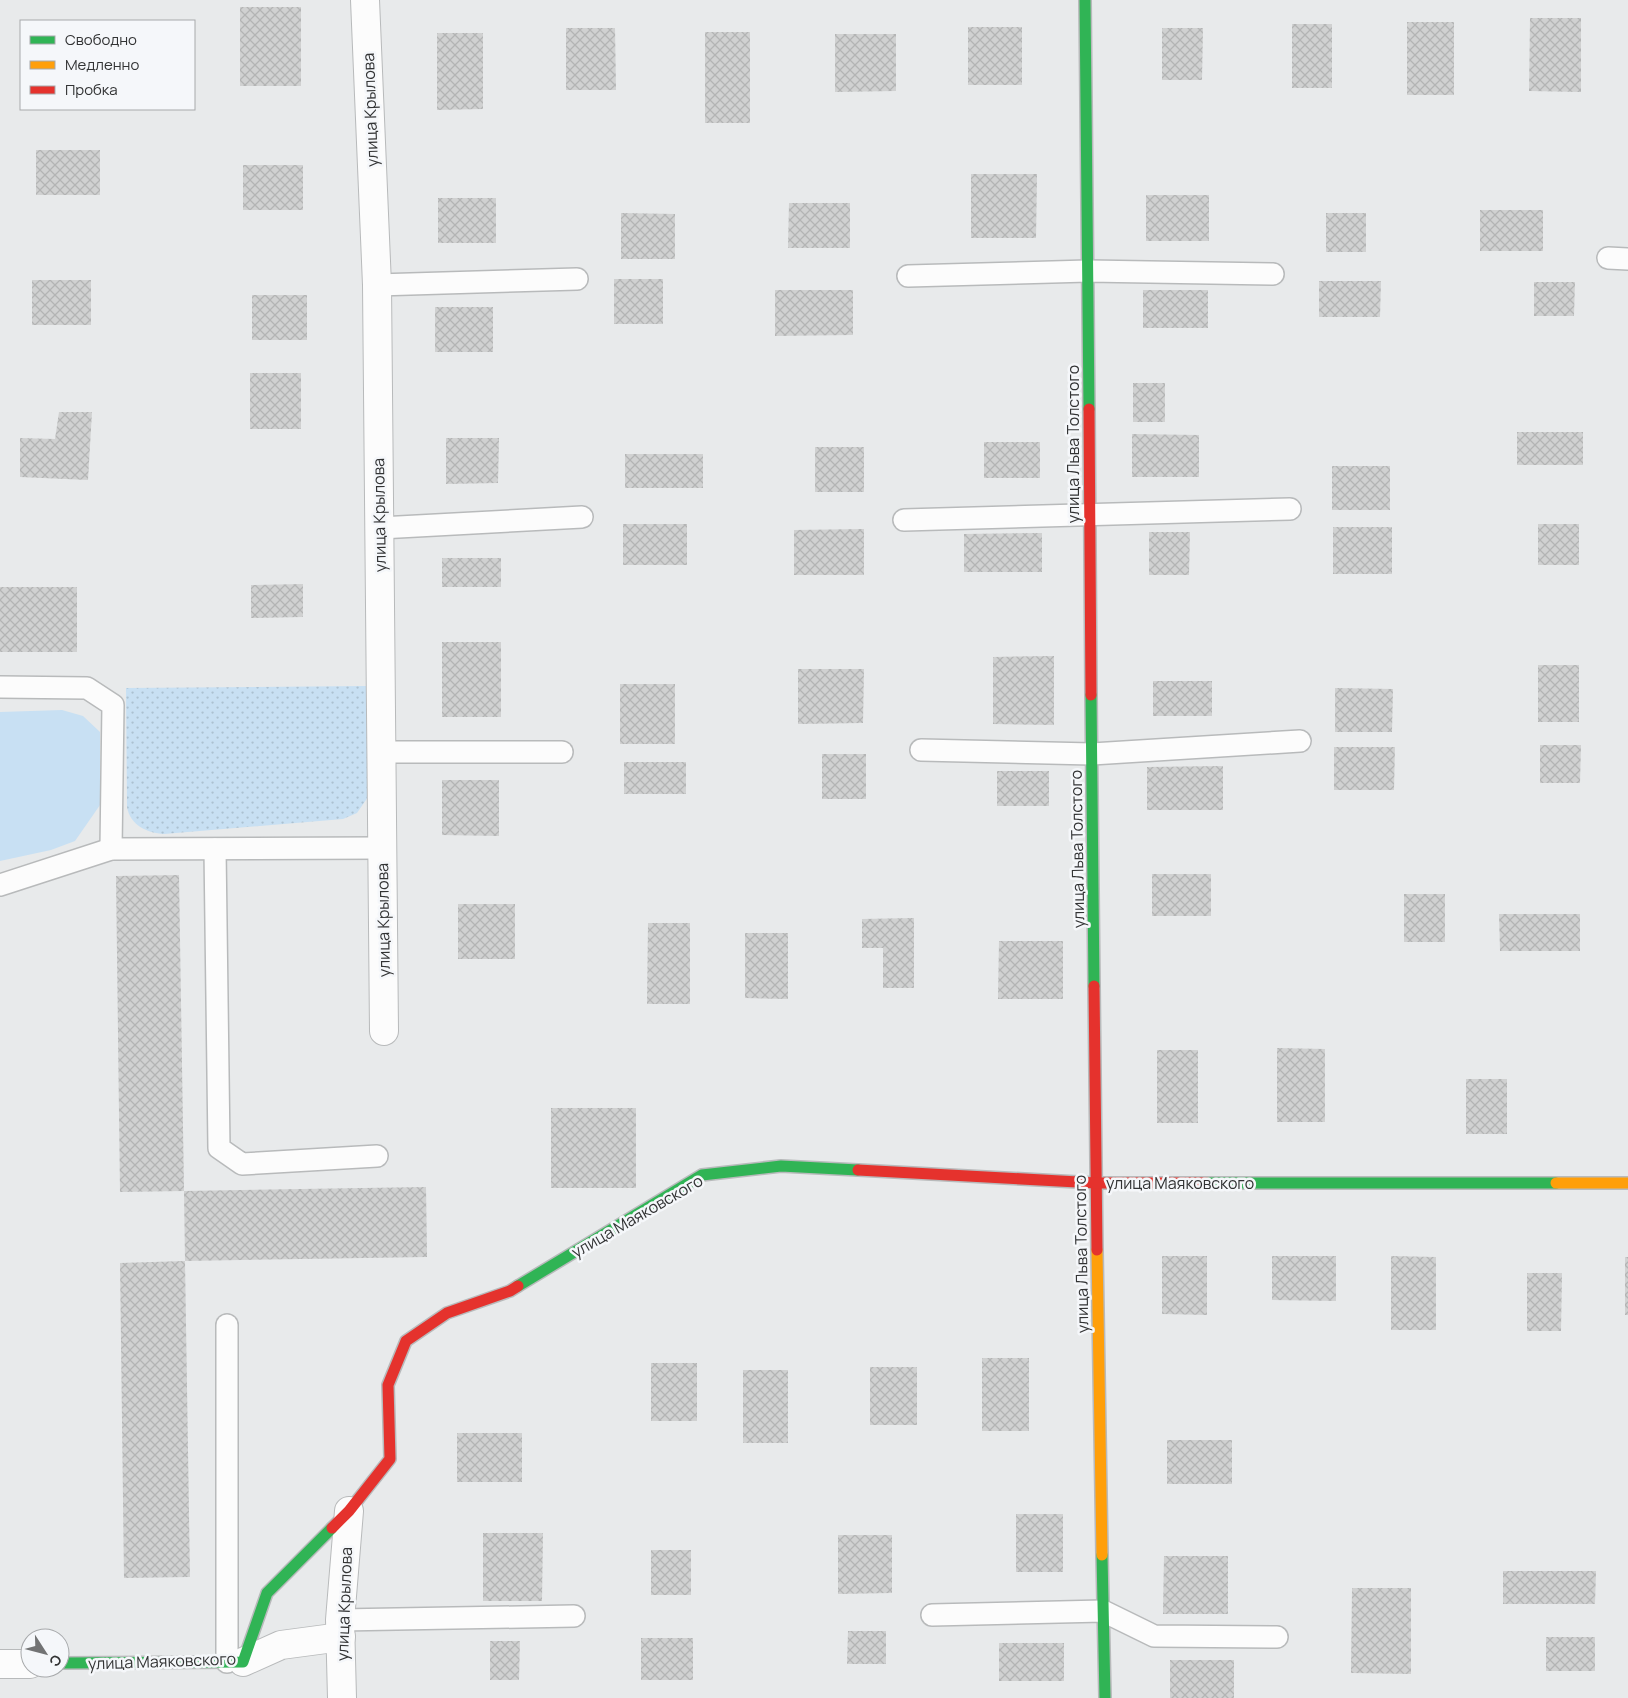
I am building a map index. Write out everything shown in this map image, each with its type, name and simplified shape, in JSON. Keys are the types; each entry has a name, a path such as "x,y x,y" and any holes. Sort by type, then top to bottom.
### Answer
{"street":[{"name":"улица Крылова","path":"365,0 377,285 384,1031"},
{"name":"улица Льва Толстого","path":"1085,0 1096,1183 1105,1698"},
{"name":"улица Маяковского","path":"70,1664 235,1662 267,1593 349,1511 390,1459 388,1385 406,1341 447,1313 510,1291 702,1175 781,1166 1096,1183 1628,1184"},
{"name":"улица Крылова","path":"342,1698 341,1629 349,1511"},
{"path":"235,1662 281,1645 341,1629"},
{"path":"0,1664 20,1664"}],"lane":[{"path":"908,276 1088,271 1274,274"},
{"path":"377,285 577,279"},
{"path":"904,520 1290,509"},
{"path":"380,528 582,516"},
{"path":"0,687 87,688 113,705 112,849"},
{"path":"921,750 1092,754 1300,741"},
{"path":"382,752 562,752"},
{"path":"0,885 112,849 382,848"},
{"path":"215,849 219,1148 242,1164 377,1156"},
{"path":"227,1325 235,1662"},
{"path":"932,1615 1103,1611 1154,1636 1277,1637"},
{"path":"341,1629 574,1616"}],"shaded area":[{"path":"366,686 368,797 357,813 343,819 164,834 146,830 132,819 127,807 126,688"},
{"path":"62,710 83,716 100,732 100,805 75,841 51,850 0,861 0,712"}],"building":[{"path":"240,7 301,7 301,86 240,86"},
{"path":"1530,18 1581,18 1581,92 1529,91"},
{"path":"1407,22 1454,22 1454,95 1407,95"},
{"path":"1292,24 1332,24 1332,88 1292,88"},
{"path":"968,27 1022,27 1022,85 968,85"},
{"path":"566,28 615,28 616,90 566,90"},
{"path":"1162,28 1203,28 1202,80 1162,80"},
{"path":"705,32 750,32 750,123 705,123"},
{"path":"437,33 483,33 483,109 437,110"},
{"path":"835,34 896,34 896,91 835,92"},
{"path":"36,150 100,150 100,195 36,195"},
{"path":"243,165 303,165 303,210 243,210"},
{"path":"971,174 1037,174 1036,238 971,238"},
{"path":"1146,195 1209,195 1209,241 1146,241"},
{"path":"438,198 496,198 496,243 438,243"},
{"path":"789,203 850,203 850,248 788,248"},
{"path":"1480,210 1543,210 1543,251 1480,251"},
{"path":"621,213 675,214 675,259 621,259"},
{"path":"1326,213 1366,213 1366,252 1326,252"},
{"path":"614,279 663,279 663,324 614,324"},
{"path":"32,280 91,280 91,325 32,325"},
{"path":"1319,281 1381,281 1380,317 1319,317"},
{"path":"1534,282 1575,282 1574,316 1534,316"},
{"path":"775,290 853,290 853,335 775,336"},
{"path":"1143,290 1208,290 1208,328 1143,328"},
{"path":"252,295 307,295 307,340 252,340"},
{"path":"435,307 493,307 493,352 435,352"},
{"path":"250,373 301,373 301,429 250,429"},
{"path":"1133,383 1165,383 1165,422 1133,422"},
{"path":"59,412 92,412 88,480 20,477 20,438 55,439"},
{"path":"1517,432 1583,432 1583,465 1517,465"},
{"path":"1132,434 1199,435 1199,477 1132,477"},
{"path":"446,438 499,438 498,483 446,484"},
{"path":"984,442 1040,442 1040,478 984,478"},
{"path":"815,447 864,447 864,492 815,492"},
{"path":"625,454 703,454 703,488 625,488"},
{"path":"1332,466 1390,466 1390,510 1332,510"},
{"path":"623,524 687,524 687,565 623,565"},
{"path":"1538,524 1579,524 1579,565 1538,565"},
{"path":"1333,527 1392,527 1392,574 1333,574"},
{"path":"864,529 864,575 794,575 794,530"},
{"path":"1149,532 1190,532 1189,575 1149,575"},
{"path":"1042,533 1042,572 964,572 964,534"},
{"path":"442,558 501,558 501,587 442,587"},
{"path":"303,584 303,617 251,618 251,585"},
{"path":"0,587 77,587 77,652 0,652"},
{"path":"442,642 501,642 501,717 442,717"},
{"path":"1054,656 1054,725 993,724 993,657"},
{"path":"1538,665 1579,665 1579,722 1538,722"},
{"path":"798,669 864,669 863,723 798,724"},
{"path":"1153,681 1212,681 1212,716 1153,716"},
{"path":"620,684 675,684 675,744 620,744"},
{"path":"1335,688 1393,689 1392,732 1335,732"},
{"path":"1540,745 1581,745 1580,783 1540,783"},
{"path":"1334,747 1395,747 1394,790 1334,790"},
{"path":"822,754 866,754 866,799 822,799"},
{"path":"624,762 686,762 686,794 624,794"},
{"path":"1223,766 1223,810 1147,810 1147,767"},
{"path":"997,771 1049,771 1049,806 997,806"},
{"path":"442,780 499,780 499,836 442,835"},
{"path":"1152,874 1211,874 1211,916 1152,916"},
{"path":"179,875 184,1191 120,1192 116,876"},
{"path":"1404,894 1445,894 1445,942 1404,942"},
{"path":"458,904 515,904 515,959 458,959"},
{"path":"1499,914 1580,914 1580,951 1500,951"},
{"path":"914,918 914,988 883,988 883,948 862,948 862,919"},
{"path":"648,923 690,923 690,1004 647,1004"},
{"path":"745,933 788,933 788,999 745,998"},
{"path":"999,941 1063,941 1063,999 998,999"},
{"path":"1277,1048 1325,1049 1325,1122 1277,1122"},
{"path":"1157,1050 1198,1050 1198,1123 1157,1123"},
{"path":"1466,1079 1507,1079 1507,1134 1466,1134"},
{"path":"551,1108 636,1108 636,1188 551,1188"},
{"path":"426,1187 427,1257 185,1261 184,1191"},
{"path":"1162,1256 1207,1256 1207,1315 1162,1314"},
{"path":"1272,1256 1336,1256 1336,1301 1272,1300"},
{"path":"1391,1256 1436,1257 1436,1330 1391,1330"},
{"path":"1625,1257 1628,1257 1628,1315 1625,1315"},
{"path":"185,1261 190,1577 124,1578 120,1263"},
{"path":"1527,1273 1562,1273 1561,1331 1527,1331"},
{"path":"982,1358 1029,1358 1029,1431 982,1431"},
{"path":"651,1363 697,1363 697,1421 651,1421"},
{"path":"870,1367 917,1367 917,1425 870,1425"},
{"path":"743,1370 788,1370 788,1443 743,1443"},
{"path":"457,1433 522,1433 522,1482 457,1482"},
{"path":"1167,1440 1232,1440 1232,1484 1167,1484"},
{"path":"1016,1514 1063,1514 1063,1572 1016,1572"},
{"path":"483,1533 543,1533 542,1601 483,1601"},
{"path":"838,1535 892,1535 892,1593 838,1594"},
{"path":"651,1550 691,1550 691,1595 651,1595"},
{"path":"1164,1556 1228,1556 1228,1614 1163,1614"},
{"path":"1503,1571 1596,1571 1595,1604 1503,1604"},
{"path":"1352,1588 1411,1588 1411,1674 1351,1673"},
{"path":"848,1631 886,1631 886,1664 847,1664"},
{"path":"1546,1637 1595,1637 1595,1671 1546,1671"},
{"path":"641,1638 693,1638 693,1680 641,1680"},
{"path":"490,1641 520,1641 519,1680 490,1680"},
{"path":"999,1643 1064,1643 1064,1681 999,1681"},
{"path":"1170,1660 1234,1660 1234,1698 1170,1698"}],"traffic: fast":[{"path":"1085,0 1089,409"},
{"path":"1091,695 1094,986"},
{"path":"518,1286 702,1175 781,1166 858,1170"},
{"path":"1207,1183 1556,1183"},
{"path":"70,1663 243,1662 267,1593 332,1528"},
{"path":"1102,1555 1105,1698"}],"traffic: slow":[{"path":"1556,1183 1628,1183"},
{"path":"1097,1250 1102,1555"}],"traffic: jam":[{"path":"1089,409 1091,695"},
{"path":"1094,986 1097,1250"},
{"path":"858,1170 1096,1183 1207,1183"},
{"path":"332,1528 349,1511 390,1459 388,1385 406,1341 447,1313 510,1291 518,1286"}]}
